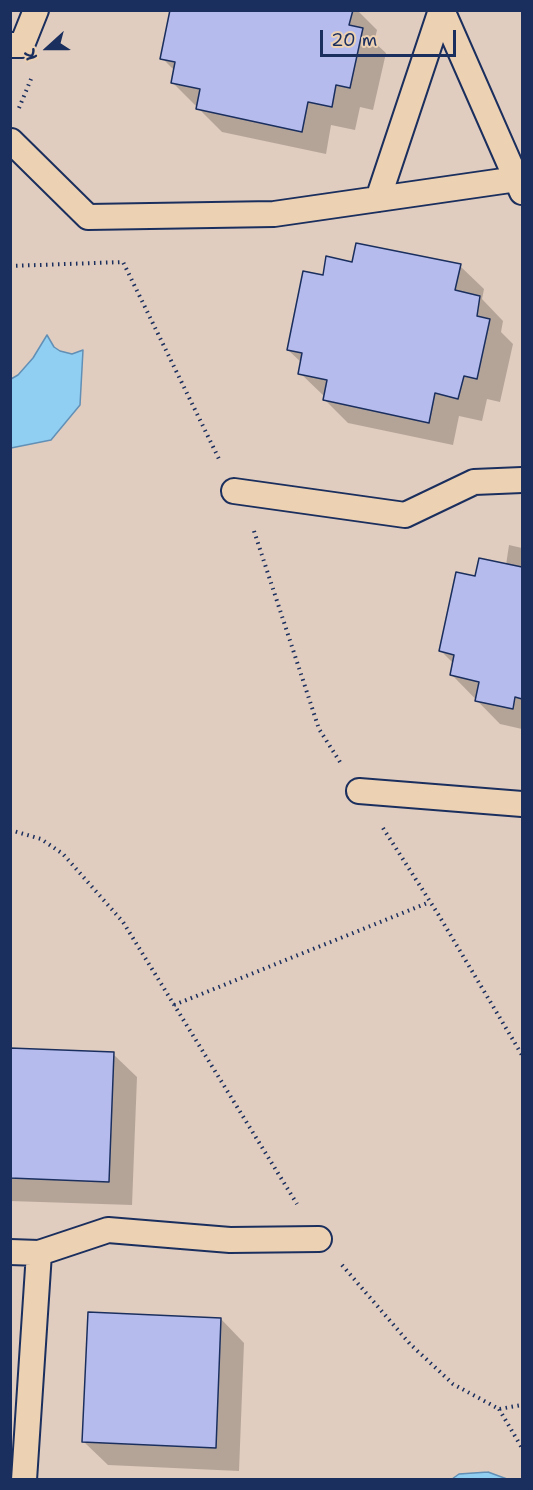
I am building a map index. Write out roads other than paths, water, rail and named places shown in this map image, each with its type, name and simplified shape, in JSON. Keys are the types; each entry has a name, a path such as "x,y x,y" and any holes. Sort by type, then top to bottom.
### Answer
{"lane":[{"path":"10,45 22,45 36,10"},
{"path":"11,141 88,217 274,214 378,199 520,185 441,10"},
{"path":"378,199 441,10"},
{"path":"234,491 405,515 474,482 514,480 522,462"},
{"path":"359,791 522,804"},
{"path":"10,1252 39,1253 108,1230 230,1240 320,1239"},
{"path":"24,1479 39,1253"}],"water":[{"path":"47,335 54,347 60,351 72,354 83,350 80,405 51,440 11,448 11,379 18,375 33,358"},
{"path":"488,1472 507,1479 452,1479 459,1474"}]}
